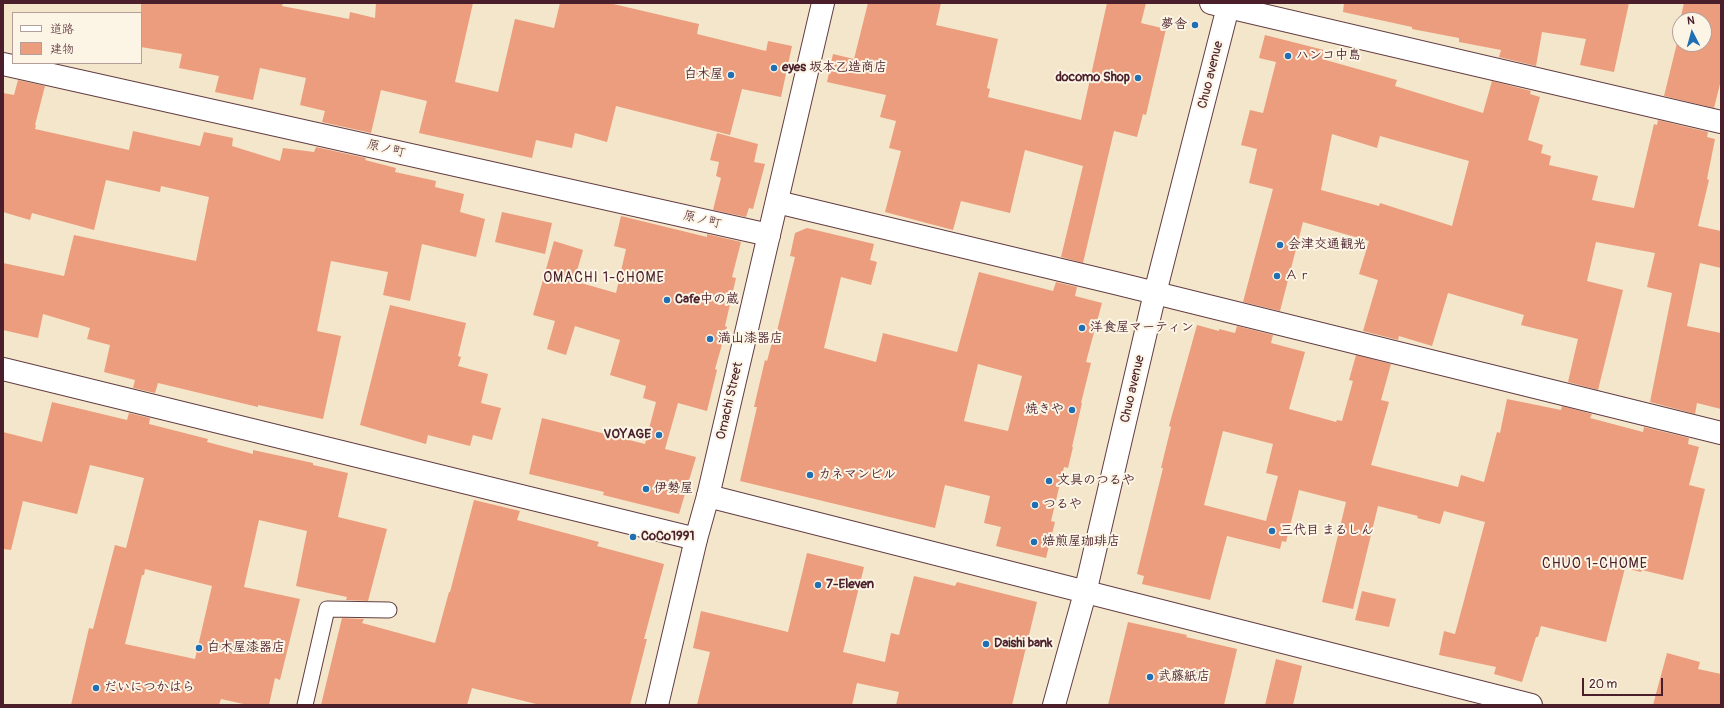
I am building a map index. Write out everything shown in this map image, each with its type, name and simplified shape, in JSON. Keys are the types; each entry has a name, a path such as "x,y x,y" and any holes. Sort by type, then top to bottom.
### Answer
{"main road":[{"name":"Omachi Street","path":"657,705 696,538 708,496 823,3"},
{"path":"1223,4 1721,122"},
{"name":"Chuo avenue","path":"1054,705 1085,593 1223,4"},
{"name":"原ノ町","path":"3,64 769,235"},
{"path":"777,202 1155,293 1721,433"},
{"path":"3,369 696,538"},
{"path":"708,496 1085,593 1531,705"}],"lane":[{"path":"305,705 327,609 389,610"}],"building":[{"path":"141,3 283,3 282,6 349,19 350,12 375,18 376,3 473,3 455,82 498,92 515,19 554,28 560,3 609,3 699,24 697,34 766,51 768,41 792,46 781,97 742,89 730,135 616,106 607,142 575,133 572,148 536,140 532,158 419,133 427,101 381,90 371,133 322,122 325,111 300,105 306,78 260,68 253,100 215,92 219,76 179,68 182,54 142,47"},
{"path":"868,3 941,3 936,25 998,39 987,88 990,89 988,97 1081,120 1107,3 1146,3 1141,23 1166,29 1146,115 1143,114 1137,137 1114,131 1083,263 1061,257 1083,166 1025,150 1010,213 961,201 953,230 885,212 901,151 889,148 896,121 880,117 886,95 827,82 833,54 854,59"},
{"path":"1344,3 1629,3 1614,72 1580,65 1586,39 1542,32 1536,66 1499,57 1501,50 1459,42 1459,38 1412,29 1412,27 1343,12"},
{"path":"1684,3 1721,3 1721,80 1714,108 1664,96 1675,52 1712,52 1712,12 1682,12"},
{"path":"1265,35 1324,50 1322,59 1397,80 1395,86 1483,113 1492,81 1531,91 1530,94 1540,97 1528,140 1543,145 1541,153 1551,156 1549,165 1598,176 1592,200 1634,208 1654,124 1657,125 1658,120 1708,132 1707,137 1715,139 1707,179 1709,180 1698,226 1721,231 1721,268 1700,263 1687,326 1721,333 1721,409 1697,403 1695,414 1650,402 1672,293 1647,287 1655,253 1596,242 1587,281 1623,290 1598,390 1568,382 1578,339 1521,325 1524,315 1448,293 1432,346 1399,336 1398,340 1363,331 1378,280 1359,274 1369,241 1303,222 1280,311 1243,302 1273,189 1249,183 1257,149 1241,145 1250,110 1263,113 1276,62 1259,58","holes":["1332,134 1377,148 1380,136 1469,161 1452,226 1380,203 1379,206 1321,190"]},
{"path":"18,80 45,86 35,129 129,150 133,131 200,146 204,132 233,138 232,146 280,161 283,148 314,152 316,147 366,158 365,160 396,168 395,172 436,181 435,187 464,194 460,212 485,219 476,257 422,244 410,301 383,295 388,272 331,261 317,331 341,336 323,419 258,405 258,407 158,383 155,393 133,388 135,380 104,372 110,345 87,339 90,328 43,314 38,338 3,330 3,263 64,276 74,235 196,261 209,197 161,186 160,192 106,180 94,230 32,213 30,220 3,212 3,93 14,95"},
{"path":"717,133 758,144 754,162 765,164 753,209 749,208 746,217 713,210 721,178 716,176 719,162 710,160"},
{"path":"502,212 552,223 545,254 495,242"},
{"path":"621,216 707,237 707,234 741,242 732,277 736,278 725,326 727,327 715,369 717,370 707,411 678,403 665,449 696,457 679,514 603,495 604,492 529,474 542,418 645,444 656,402 643,398 646,386 610,375 620,340 575,326 566,355 547,349 555,321 533,315 554,241 583,250 574,281 616,293 626,249 614,246"},
{"path":"807,228 874,244 870,260 877,262 871,285 841,277 824,348 876,362 883,333 957,352 979,272 1053,291 1056,282 1077,287 1075,296 1102,303 1086,362 1091,363 1081,403 1073,447 1068,468 1064,467 1051,521 1055,522 1046,558 996,546 1001,527 984,523 990,496 945,485 935,528 740,481 757,407 754,407 765,360 767,361 774,335 776,335 795,257 790,256 795,233","holes":["978,364 1022,376 1008,431 964,421"]},
{"path":"390,305 466,323 458,356 461,357 458,366 488,374 481,403 501,408 492,440 473,435 470,446 428,435 426,444 360,425"},
{"path":"1197,325 1219,331 1219,329 1235,333 1237,326 1273,335 1271,343 1305,352 1289,409 1336,422 1337,420 1342,421 1353,381 1349,380 1356,355 1391,364 1381,400 1389,402 1371,465 1458,487 1461,475 1484,482 1497,432 1500,433 1507,399 1561,410 1562,406 1592,414 1590,418 1643,432 1644,427 1689,438 1688,444 1699,447 1689,485 1705,489 1683,580 1642,570 1641,572 1625,568 1606,642 1541,626 1538,637 1536,637 1522,682 1494,674 1496,667 1439,655 1444,631 1455,634 1485,522 1444,511 1440,524 1417,518 1418,516 1378,506 1353,609 1322,602 1346,502 1299,490 1286,542 1282,541 1280,549 1227,536 1210,600 1142,584 1144,576 1137,574 1163,468 1161,468 1171,427 1169,426","holes":["1223,431 1273,444 1266,473 1278,476 1266,521 1204,505"]},
{"path":"52,402 127,420 129,413 150,418 149,424 208,439 207,442 253,454 253,450 313,463 313,465 348,473 338,517 387,529 368,601 346,600 347,597 296,586 307,531 259,520 244,587 300,599 280,680 275,678 269,705 248,705 221,699 219,705 71,705 89,628 93,629 115,545 126,548 144,478 90,465 77,514 23,501 11,550 3,549 3,432 42,442","holes":["145,569 212,586 195,659 125,644 142,575 144,575"]},
{"path":"474,500 520,511 517,520 599,542 597,546 664,564 644,639 647,639 630,705 540,705 472,688 467,705 321,705 342,618 364,619 362,623 435,643"},
{"path":"807,553 864,567 843,652 885,662 891,633 899,635 914,576 955,586 957,582 1037,602 1012,705 896,705 899,692 857,683 852,705 697,705 710,652 693,648 701,611 788,632"},
{"path":"1362,591 1396,599 1389,627 1355,620"},
{"path":"1128,622 1187,635 1186,637 1237,649 1224,705 1108,705"},
{"path":"1667,653 1700,662 1698,669 1721,674 1721,705 1653,705"},
{"path":"1276,659 1302,666 1293,705 1265,705"}],"place":[{"name":"夢舎","path":"1195,25"},
{"name":"ハンコ中島","path":"1288,56"},
{"name":"eyes 坂本乙造商店","path":"774,68"},
{"name":"白木屋","path":"731,75"},
{"name":"docomo Shop","path":"1138,78"},
{"name":"会津交通観光","path":"1280,245"},
{"name":"Ａｒ","path":"1277,276"},
{"name":"Cafe中の蔵","path":"667,300"},
{"name":"洋食屋マーティン","path":"1082,328"},
{"name":"満山漆器店","path":"710,339"},
{"name":"焼きや","path":"1072,410"},
{"name":"VOYAGE","path":"659,435"},
{"name":"カネマンビル","path":"810,475"},
{"name":"文具のつるや","path":"1049,481"},
{"name":"伊勢屋","path":"646,489"},
{"name":"つるや","path":"1035,505"},
{"name":"三代目 まるしん","path":"1272,531"},
{"name":"CoCo1991","path":"633,537"},
{"name":"焙煎屋珈琲店","path":"1034,542"},
{"name":"7-Eleven","path":"818,585"},
{"name":"Daishi bank","path":"986,644"},
{"name":"白木屋漆器店","path":"199,648"},
{"name":"武藤紙店","path":"1150,677"},
{"name":"だいにつかはら","path":"96,688"}],"district":[{"name":"OMACHI 1-CHOME","path":"604,278"},
{"name":"CHUO 1-CHOME","path":"1595,564"}]}
